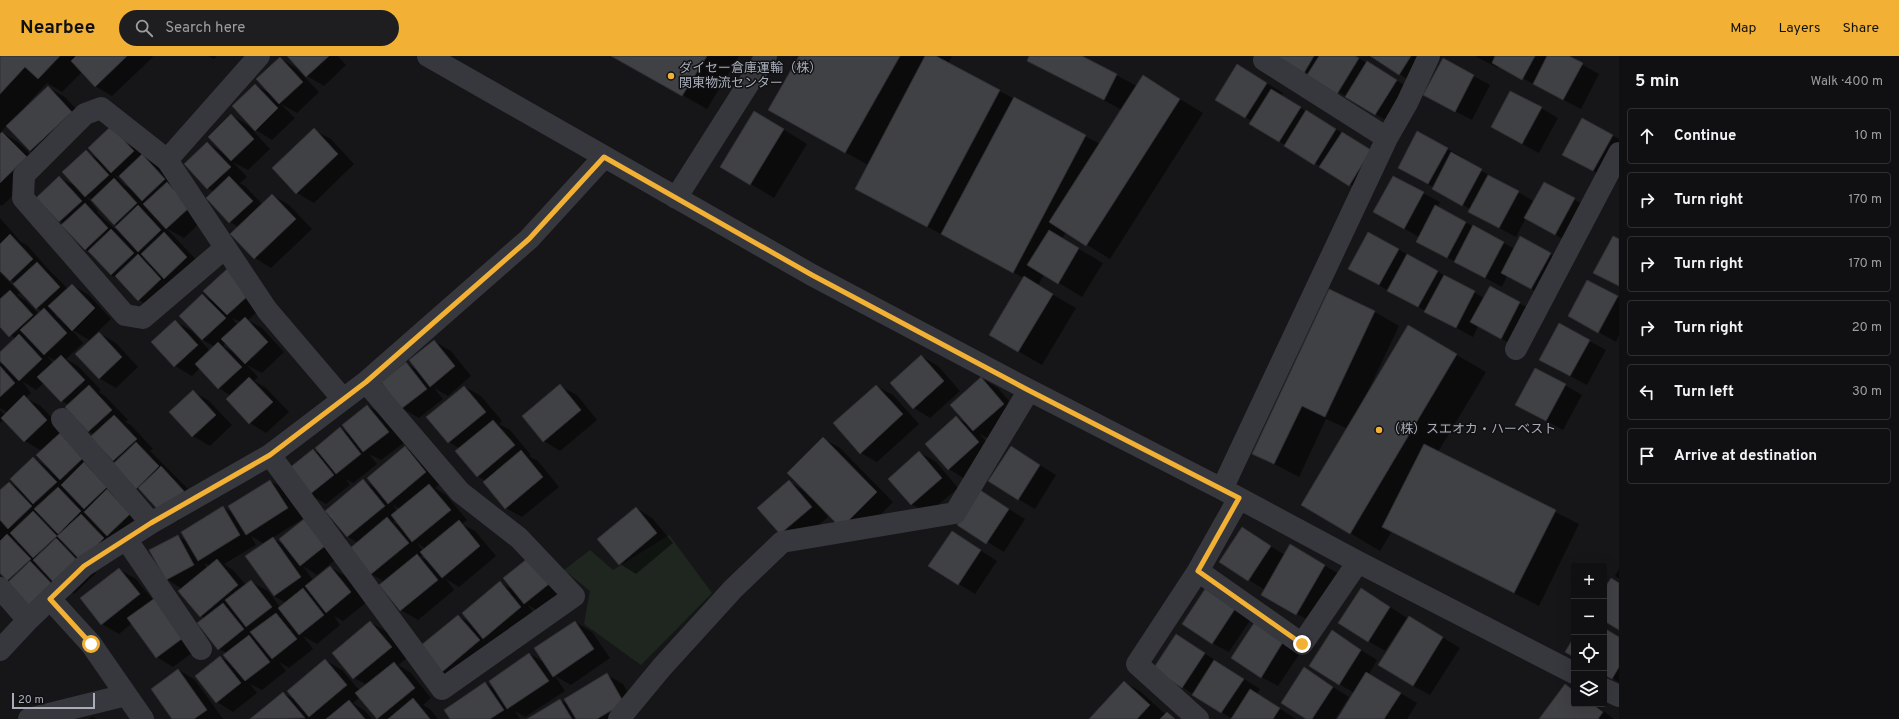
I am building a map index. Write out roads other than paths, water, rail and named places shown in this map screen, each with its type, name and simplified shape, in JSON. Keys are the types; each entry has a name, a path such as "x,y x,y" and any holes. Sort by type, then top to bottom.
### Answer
{"street":[{"path":"167,160 258,56"},
{"path":"428,56 812,275 1028,390 1230,493 1358,562 1571,671"},
{"path":"676,198 766,56"},
{"path":"1266,56 1264,60 1387,138"},
{"path":"1198,719 1137,664 1198,571 1230,493 1387,138 1407,103 1429,56"},
{"path":"225,248 143,318 125,315 23,198 24,175 85,114 101,108 167,160 267,310 342,398"},
{"path":"1516,350 1619,153"},
{"path":"0,650 28,620 84,566 151,523 270,455 342,398 366,382 529,239 604,157"},
{"path":"270,455 442,689 574,596 519,538 460,492 366,382"},
{"path":"619,719 662,667 733,589 782,542 956,513 1028,390"},
{"path":"62,419 151,523"},
{"path":"126,539 201,649"},
{"path":"1198,571 1302,644 1358,562"},
{"path":"0,588 28,620"},
{"path":"50,599 91,644 143,719"},
{"path":"1607,690 1619,696"},
{"path":"29,719 126,695"}],"place":[{"name":"ダイセー倉庫運輸（株） 関東物流センター","path":"671,76"},
{"name":"（株）スエオカ・ハーベスト","path":"1379,430"}]}
